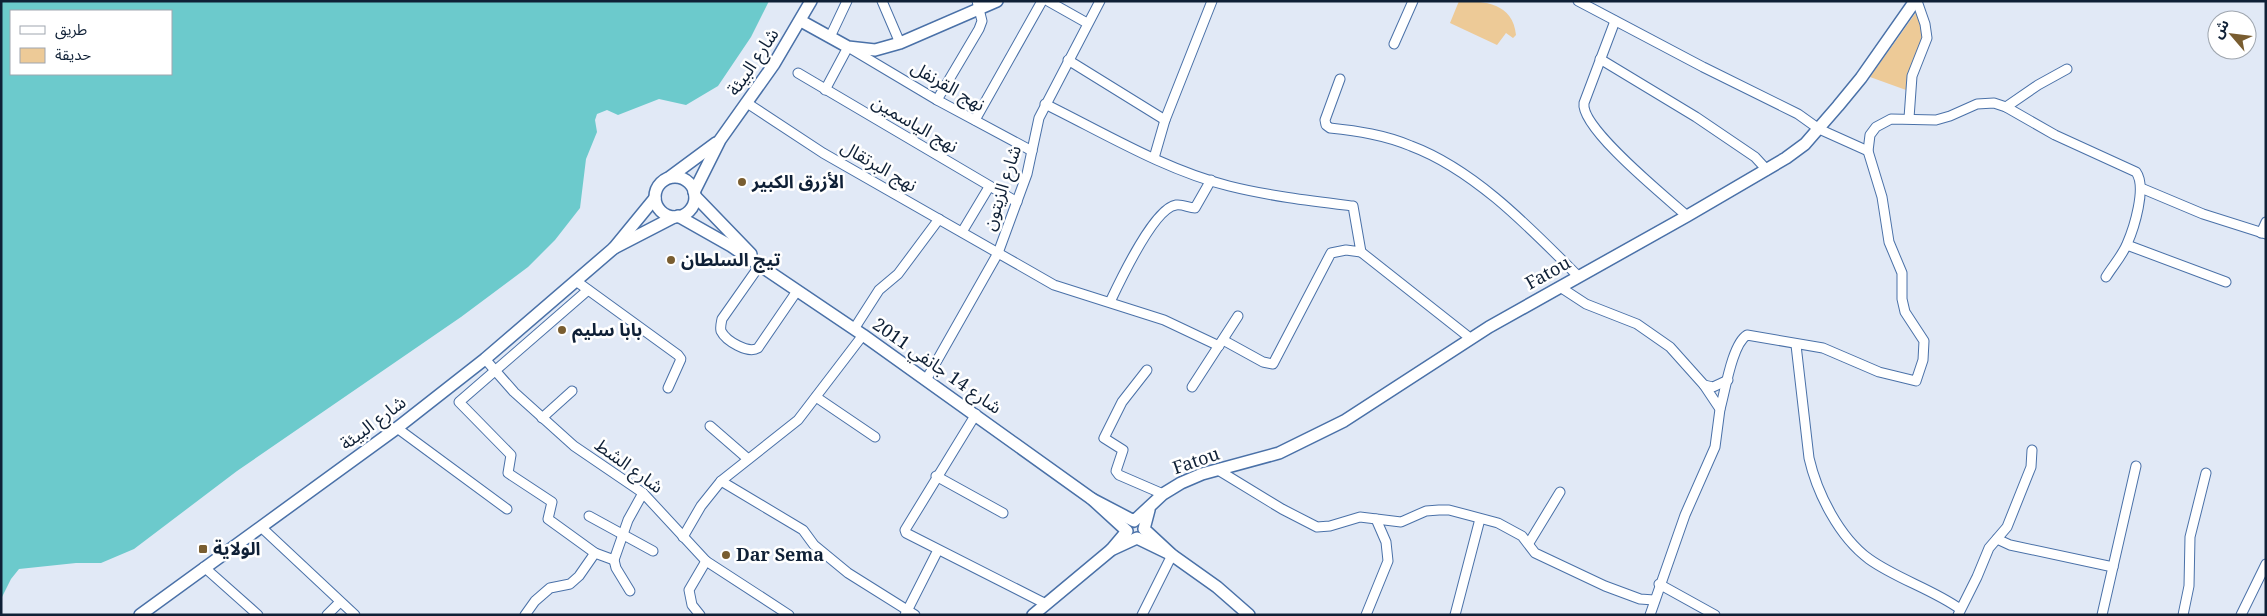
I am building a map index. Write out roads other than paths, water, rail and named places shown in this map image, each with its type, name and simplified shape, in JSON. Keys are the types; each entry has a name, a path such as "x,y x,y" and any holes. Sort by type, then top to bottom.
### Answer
{"main road":[{"name":"شارع البيئة","path":"695,194 720,140 747,103 801,21 811,1"},
{"path":"801,21 848,47 876,50 900,43 978,5 997,1"},
{"name":"Fatou","path":"1111,550 1131,526 1163,494 1191,478 1279,453 1344,421 1396,389 1470,338 1688,216 1786,158 1819,130 1861,78 1916,1"},
{"name":"شارع البيئة","path":"670,177 720,140"},
{"path":"670,177 688,181 695,194 688,212 676,217 659,209 655,198 659,185 670,177"},
{"name":"شارع 14 جانفي 2011","path":"695,194 760,265"},
{"name":"شارع البيئة","path":"139,614 397,428 485,359 614,248 655,198"},
{"name":"شارع البيئة","path":"614,248 676,217"},
{"name":"شارع 14 جانفي 2011","path":"676,217 760,265 976,414 1131,526 1130,536 1141,533"},
{"name":"Fatou","path":"1141,533 1150,509"},
{"path":"1032,615 1111,550 1141,533 1217,587 1249,615"}],"street":[{"path":"830,37 847,1"},
{"path":"882,1 900,43"},
{"path":"974,120 1042,1"},
{"path":"1048,1 1088,23"},
{"path":"1154,158 1165,120 1212,1"},
{"path":"1394,44 1413,1"},
{"path":"1578,1 1702,68 1798,114 1819,130 1868,151"},
{"path":"1909,118 1912,76 1926,47 1928,38 1916,1"},
{"name":"شارع الزيتون","path":"926,380 998,253 1017,202 1032,152 1039,118 1098,3"},
{"path":"937,100 979,29 982,21 978,5"},
{"path":"1615,20 1584,103 1585,112 1607,144 1688,216"},
{"path":"825,90 848,47"},
{"name":"نهج القرنفل","path":"848,47 937,100 1032,152"},
{"path":"1600,59 1696,117 1755,157 1767,170"},
{"path":"1068,60 1165,120"},
{"path":"2006,106 2067,69"},
{"name":"نهج الياسمين","path":"798,73 1017,202"},
{"path":"1340,79 1326,125 1330,128 1384,137 1435,157 1495,199 1532,231 1578,276"},
{"name":"نهج البرتقال","path":"747,103 822,153 1054,284 1164,320 1263,362 1273,364 1331,253 1346,250 1360,252"},
{"path":"1650,615 1659,584 1685,516 1715,447 1720,409 1739,342 1747,335 1836,352 1879,372 1916,381 1924,341 1905,312 1902,299 1902,273 1890,242 1882,197 1868,151 1870,135 1876,127 1891,119 1936,120 1977,104 1994,103 2006,106 2055,135 2136,172 2140,178 2141,188 2126,245 2106,278"},
{"path":"1045,104 1154,158 1211,180 1244,189 1353,206 1360,252 1470,338"},
{"path":"1110,302 1136,249 1154,224 1170,208 1177,205 1195,208 1211,180"},
{"path":"962,232 989,187"},
{"path":"2141,188 2203,214 2263,234 2266,222"},
{"path":"683,537 701,506 721,481 792,425 816,397 858,332 880,290 898,274 939,219"},
{"path":"2126,245 2226,282"},
{"path":"760,265 722,319 720,328 724,336 747,350 753,351 758,348 797,291"},
{"path":"576,281 678,355 680,364 668,388"},
{"path":"1560,287 1586,304 1637,324 1670,347 1704,385 1720,409"},
{"path":"588,290 460,400 460,405 511,455 508,473 552,502 548,519 595,553 614,560"},
{"path":"1192,387 1238,316"},
{"path":"1796,345 1809,458 1812,472 1830,512 1850,539 1869,559 1959,612 1989,548 2007,527 2031,467 2032,450"},
{"name":"شارع الشط","path":"485,359 542,418 574,446 643,493 706,562 789,615"},
{"path":"1147,370 1122,402 1104,438 1123,450 1116,471 1119,475 1163,494"},
{"path":"1704,385 1720,385 1728,380"},
{"path":"542,418 572,391"},
{"path":"816,397 874,437"},
{"path":"976,414 936,476 905,530 908,535 1046,604"},
{"path":"710,426 748,459"},
{"path":"397,428 507,509"},
{"path":"2102,615 2117,542 2136,466"},
{"path":"1218,470 1282,509 1317,527 1330,526 1360,517 1401,522 1426,512 1439,510 1449,510 1480,519 1513,530 1529,543 1535,553 1605,586 1640,599 1654,600"},
{"path":"2183,615 2189,586 2190,536 2206,473"},
{"path":"936,476 1003,513"},
{"path":"721,481 803,530 814,545 848,573 909,613 938,550"},
{"path":"1529,543 1560,492"},
{"path":"630,591 616,568 614,560 623,534 643,493"},
{"path":"589,516 653,550"},
{"path":"1366,615 1388,561 1386,542 1376,519"},
{"path":"1455,615 1480,519"},
{"path":"260,527 355,615"},
{"path":"1997,539 2010,544 2113,566"},
{"path":"525,615 535,601 550,588 570,584 579,576 595,553"},
{"path":"1142,615 1172,555"},
{"path":"700,615 692,605 690,590 706,562"},
{"path":"2241,615 2266,564"},
{"path":"204,567 258,615"},
{"path":"1659,584 1715,615"},
{"path":"328,615 340,602"}],"water":[{"path":"1,1 769,1 751,37 718,86 686,105 659,99 618,115 607,110 597,114 595,120 597,132 586,159 580,208 555,240 528,267 461,317 237,471 134,549 101,563 76,563 19,569 11,579 1,599"}],"place":[{"name":"الأزرق الكبير","path":"742,182"},
{"name":"تيج السلطان","path":"671,260"},
{"name":"بابا سليم","path":"562,330"},
{"name":"الولاية","path":"203,549"},
{"name":"Dar Sema","path":"726,555"}]}
